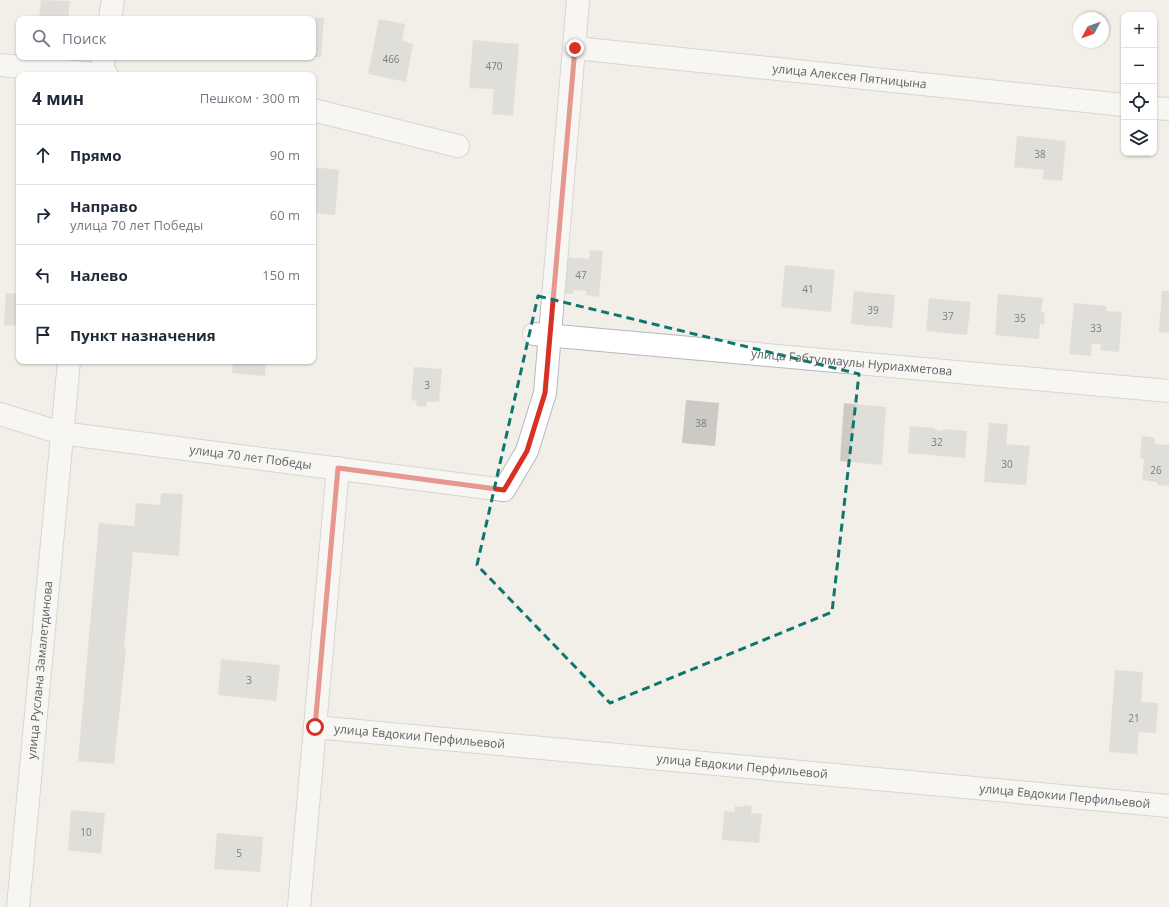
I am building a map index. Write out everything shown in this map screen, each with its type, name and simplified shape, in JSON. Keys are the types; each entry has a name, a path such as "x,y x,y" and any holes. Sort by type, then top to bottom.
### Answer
{"street":[{"path":"110,16 113,0"},
{"path":"542,335 575,48 578,0"},
{"name":"улица Алексея Пятницына","path":"575,48 1121,105"},
{"path":"102,72 104,60"},
{"path":"0,65 71,72"},
{"path":"1157,108 1169,109"},
{"path":"316,111 458,146"},
{"name":"улица Габтулмаулы Нуриахметова","path":"542,335 1169,391"},
{"name":"улица 70 лет Победы","path":"0,414 61,433 504,490 527,451 545,393 542,335"},
{"name":"улица Руслана Замалетдинова","path":"18,907 61,433 69,364"},
{"path":"299,907 338,468"},
{"name":"улица Евдокии Перфильевой","path":"315,727 1169,806"}],"highlighted area":[{"path":"538,296 859,374 832,612 610,703 477,565"}],"building":[{"path":"41,0 70,1 68,16 39,16"},
{"path":"316,18 324,18 321,57 316,57"},
{"path":"379,19 405,24 402,41 413,44 406,82 368,74"},
{"path":"473,40 519,44 513,116 492,114 494,89 469,88"},
{"path":"1017,136 1066,141 1062,181 1043,179 1044,170 1014,167"},
{"path":"316,167 339,170 335,215 316,213"},
{"path":"590,250 603,251 599,297 586,295 586,291 574,290 573,294 560,293 563,257 589,259"},
{"path":"785,265 835,270 831,312 781,307"},
{"path":"854,291 895,295 892,328 851,324"},
{"path":"1162,291 1169,291 1169,333 1159,332"},
{"path":"6,293 16,294 16,326 4,325"},
{"path":"998,294 1043,298 1041,312 1045,313 1044,325 1040,324 1039,339 995,335"},
{"path":"929,298 971,302 967,335 926,331"},
{"path":"1074,303 1107,306 1106,311 1122,312 1119,352 1100,350 1101,344 1092,344 1091,356 1069,354"},
{"path":"233,364 266,364 265,376 232,373"},
{"path":"414,367 442,369 439,402 427,402 426,407 416,406 417,401 411,400"},
{"path":"686,400 719,403 715,446 682,443"},
{"path":"844,403 886,407 882,465 840,461"},
{"path":"989,423 1008,424 1006,444 1030,446 1026,485 984,482"},
{"path":"910,426 935,428 935,430 943,431 943,429 967,431 965,458 908,453"},
{"path":"1142,436 1155,438 1155,444 1169,445 1169,486 1157,485 1157,482 1142,480 1144,459 1140,458"},
{"path":"161,493 183,494 179,556 133,552 124,648 126,649 114,764 78,761 99,523 134,526 136,503 160,505"},
{"path":"221,659 280,665 276,701 218,695"},
{"path":"1115,670 1143,672 1141,702 1158,703 1156,733 1139,732 1137,754 1109,752"},
{"path":"744,805 752,806 751,813 762,814 759,843 722,840 724,811 735,812 735,806 744,807"},
{"path":"71,810 105,813 101,854 68,850"},
{"path":"217,833 263,837 260,872 214,869"}],"route":[{"path":"315,727 338,468 504,490 527,451 545,393 575,48"}]}
